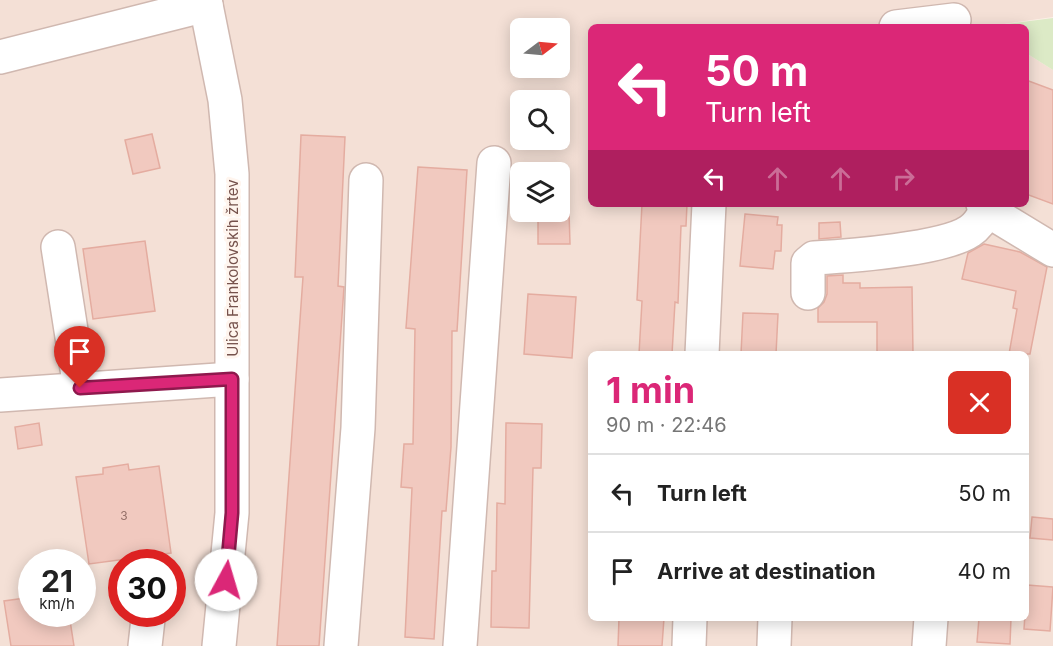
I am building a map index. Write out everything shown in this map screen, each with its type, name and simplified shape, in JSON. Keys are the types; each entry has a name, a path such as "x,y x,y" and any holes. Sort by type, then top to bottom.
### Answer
{"street":[{"path":"0,57 205,3"},
{"name":"Ulica Frankolovskih žrtev","path":"205,3 225,100 232,174 232,513 219,646"},
{"path":"912,24 955,16"},
{"path":"460,646 494,163"},
{"path":"341,646 358,429 366,180"},
{"path":"702,351 709,207"},
{"path":"808,293 808,263 814,258 895,250 957,238 979,224 985,207 1053,250"},
{"path":"58,247 80,388"},
{"path":"0,395 232,379"},
{"path":"689,646 690,621"},
{"path":"774,646 775,621"},
{"path":"929,646 931,621"}],"shaded area":[{"path":"0,0 1053,0 1053,17 1005,24 588,24 588,207 1029,207 1029,55 1053,70 1053,646 0,646"}],"green space":[{"path":"1053,18 1053,70 1029,55 1029,24 1007,24"}],"building":[{"path":"1029,81 1053,90 1053,204 1029,195"},
{"path":"152,134 160,168 133,174 125,140"},
{"path":"301,135 345,137 338,286 344,287 319,646 277,646 303,277 295,277"},
{"path":"418,167 467,170 457,331 452,331 451,447 446,511 442,511 434,639 405,637 412,488 401,487 404,444 413,444 415,329 406,328"},
{"path":"642,207 687,207 686,226 681,226 678,303 675,302 672,351 639,351 642,301 637,300"},
{"path":"745,214 778,217 777,225 782,225 781,251 775,251 773,269 740,266"},
{"path":"538,222 569,222 570,244 538,244"},
{"path":"840,222 841,237 819,239 819,223"},
{"path":"145,241 155,311 93,319 83,249"},
{"path":"984,244 1020,252 1047,267 1030,354 1029,351 1010,351 1017,309 1013,308 1016,291 962,279 968,253"},
{"path":"843,275 843,283 860,283 860,288 912,287 913,351 877,351 877,322 818,322 818,308 824,302 827,294 827,276"},
{"path":"528,294 576,297 572,358 524,354"},
{"path":"743,313 778,314 776,351 741,351"},
{"path":"39,423 42,445 18,449 15,427"},
{"path":"506,423 542,424 541,468 533,468 529,628 491,627 492,571 496,571 497,503 505,504"},
{"path":"128,464 129,470 159,466 170,549 108,549 108,561 96,563 96,549 87,549 76,477 103,474 103,468"},
{"path":"1032,517 1053,519 1053,540 1030,538"},
{"path":"1029,585 1053,587 1050,631 1024,629 1025,621 1029,621"},
{"path":"18,599 18,627 71,627 74,646 11,646 4,601"},
{"path":"619,621 664,621 662,646 618,646"},
{"path":"979,621 1011,621 1010,644 977,642"}],"route":[{"path":"80,388 232,379 232,513 226,580"}]}
